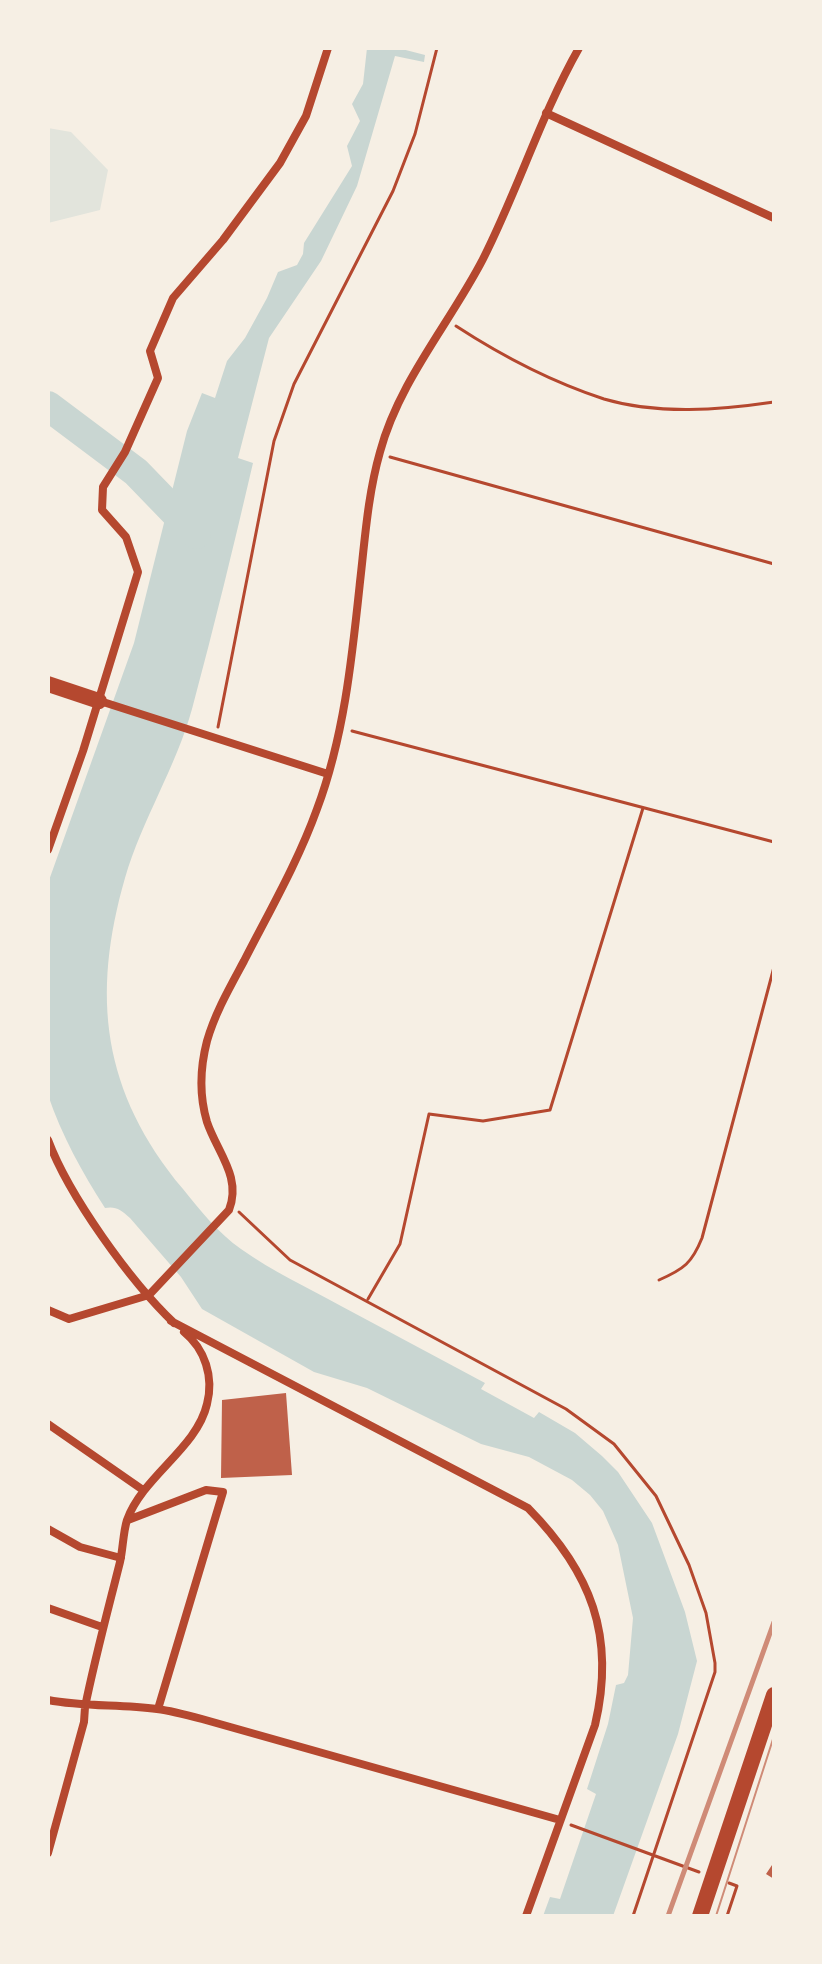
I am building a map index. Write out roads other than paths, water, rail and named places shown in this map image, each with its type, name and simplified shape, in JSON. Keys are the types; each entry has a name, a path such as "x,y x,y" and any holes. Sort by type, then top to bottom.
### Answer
{"highway":[{"path":"48,684 99,701"},
{"path":"700,1916 774,1695"}],"street":[{"path":"48,850 99,701 138,572 126,537 102,510 103,487 125,452 158,378 150,351 173,298 223,240 280,163 306,116 328,48"},
{"path":"48,1310 69,1319 149,1295 230,1207 232,1176 208,1125 203,1103 201,1078 204,1053 223,1002 305,838 328,774 348,686 366,523 379,453 402,395 494,237 546,113 579,48"},
{"path":"546,113 774,218"},
{"path":"99,701 328,774"},
{"path":"48,1140 87,1211 116,1254 171,1321 195,1342 207,1366 210,1381 207,1406 186,1441 143,1490 127,1520 84,1722 48,1853"},
{"path":"171,1321 528,1508 547,1527 577,1569 592,1606 602,1644 604,1672 595,1725 564,1822 526,1916"},
{"path":"48,1424 143,1490"},
{"path":"127,1520 206,1490 223,1492 158,1709"},
{"path":"48,1529 80,1547 121,1558"},
{"path":"48,1608 102,1627"},
{"path":"48,1700 85,1707 98,1704 158,1709 255,1732 564,1822"}],"waterway":[{"path":"48,406 136,472 196,534"}],"tram line":[{"path":"716,1916 774,1736"}],"railway":[{"path":"668,1916 774,1622"}]}
